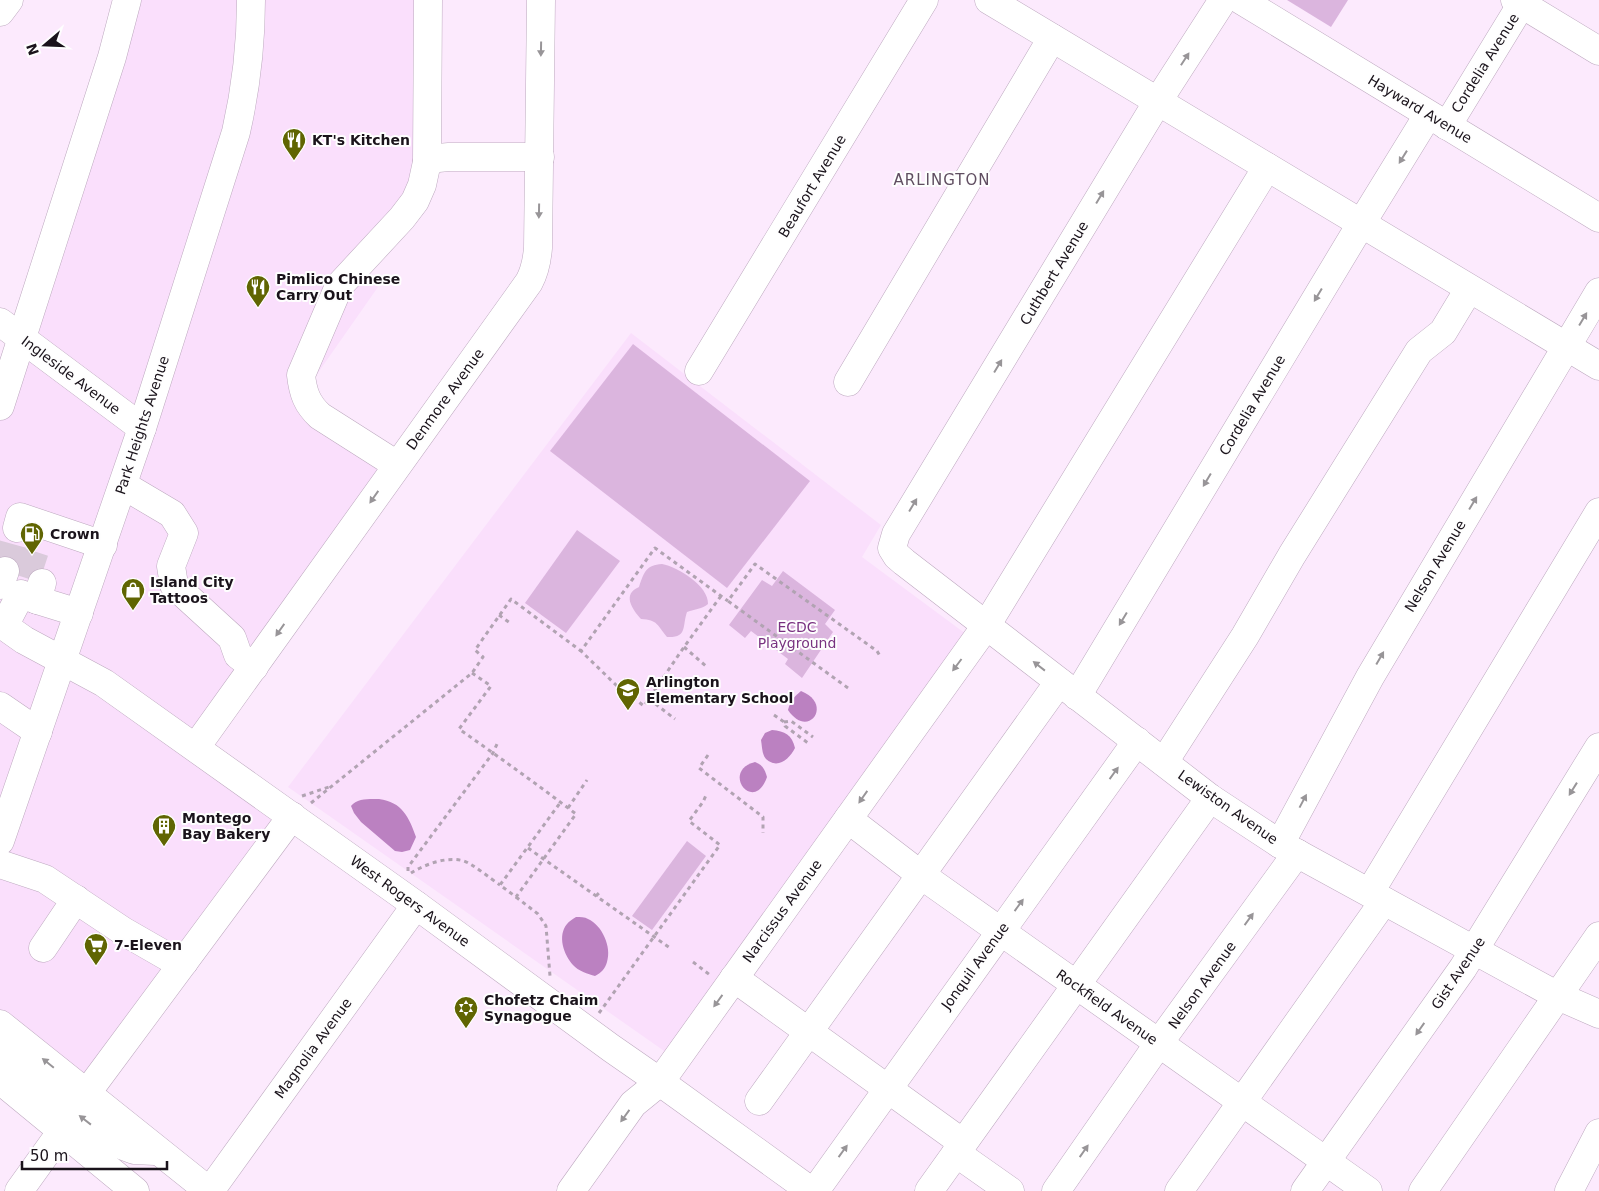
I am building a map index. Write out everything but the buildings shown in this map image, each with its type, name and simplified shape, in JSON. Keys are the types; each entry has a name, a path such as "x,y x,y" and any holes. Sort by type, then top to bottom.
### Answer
{"street":[{"path":"0,12 9,0"},
{"path":"0,406 112,57 127,0"},
{"name":"Park Heights Avenue","path":"2,831 123,485 236,132 248,64 251,0"},
{"path":"397,465 313,410 302,390 301,375 339,286 402,218 415,201 422,185 427,162 428,0"},
{"name":"Denmore Avenue","path":"196,747 534,273 538,248 541,0"},
{"name":"Beaufort Avenue","path":"699,371 924,0"},
{"path":"989,0 1599,366"},
{"name":"Cuthbert Avenue","path":"892,548 896,534 1158,102 1223,0"},
{"name":"Hayward Avenue","path":"1241,0 1599,218"},
{"path":"1520,1 1599,51"},
{"name":"Cordelia Avenue","path":"759,1101 922,875 1068,689 1361,224 1438,121 1520,1"},
{"path":"848,382 1052,38"},
{"path":"427,162 449,156 540,157"},
{"name":"Narcissus Avenue","path":"571,1191 633,1104 660,1082 724,978 848,819 986,626 1267,167"},
{"path":"1164,762 1245,636 1292,555 1419,351 1443,332 1469,288"},
{"name":"Nelson Avenue","path":"1056,1191 1159,1044 1288,848 1370,676 1599,292"},
{"name":"Ingleside Avenue","path":"0,322 142,428"},
{"path":"123,485 172,514 184,533 171,566 174,585 232,638 238,655 254,667"},
{"path":"1179,1191 1242,1102 1377,896 1599,512"},
{"path":"43,532 103,544"},
{"name":"Lewiston Avenue","path":"892,548 904,562 1210,798 1288,848 1558,996 1599,1014"},
{"path":"2,624 19,585 79,613"},
{"name":"West Rogers Avenue","path":"2,624 24,640 104,683 196,747 298,807 416,905 611,1048 813,1191"},
{"path":"0,706 38,732"},
{"name":"Jonquil Avenue","path":"813,1191 1136,741"},
{"name":"Gist Avenue","path":"1305,1191 1474,950 1599,747"},
{"path":"929,1191 1210,798"},
{"path":"86,1094 298,807"},
{"name":"Rockfield Avenue","path":"848,819 1000,931 1368,1191"},
{"path":"0,864 45,879 123,931 170,958 184,962"},
{"path":"43,948 76,899"},
{"name":"Magnolia Avenue","path":"210,1191 416,905"},
{"path":"1423,1191 1599,936"},
{"path":"724,978 808,1032 887,1089 1010,1191"},
{"path":"0,1024 210,1191"},
{"path":"0,1054 118,1144 134,1150 159,1151"},
{"path":"0,1080 135,1191"},
{"path":"19,1191 62,1131"},
{"path":"1568,1191 1599,1133"}],"path":[{"path":"581,652 655,548 848,688"},
{"path":"728,601 755,564 877,651 880,656"},
{"path":"298,807 332,786 472,673 484,658 475,650 511,599 581,652 616,685 644,706 721,596"},
{"path":"499,615 510,624"},
{"path":"684,647 707,667"},
{"path":"472,673 491,686 459,729 576,814 516,897"},
{"path":"649,699 675,719"},
{"path":"774,715 784,722 784,726 808,743"},
{"path":"784,722 792,721 812,737"},
{"path":"497,744 493,753 408,867 408,876 420,868 449,859 465,861 500,885 538,914 546,926 549,945 550,978"},
{"path":"708,755 699,768 764,817 763,833"},
{"path":"568,808 587,780"},
{"path":"298,807 332,786"},
{"path":"598,1015 720,845 689,822 707,793"},
{"path":"500,885 560,803"},
{"path":"528,848 670,948"},
{"path":"596,896 600,892"},
{"path":"693,962 724,978"}],"shaded area":[{"path":"127,0 429,0 426,182 355,270 378,287 301,397 399,468 198,748 293,818 91,1093 0,1049 0,409"},
{"name":"Arlington Elementary School","path":"631,333 881,525 862,557 966,634 667,1053 288,787"},
{"path":"801,691 811,697 816,704 817,711 810,721 803,722 788,710 793,699"},
{"path":"772,730 787,734 795,748 787,759 779,763 770,762 763,753 761,740 765,733"},
{"path":"755,762 763,768 767,777 761,788 755,792 748,791 743,787 740,781 740,773 745,767"},
{"path":"379,799 393,803 404,812 416,837 410,850 395,851 361,822 351,806 360,800"},
{"path":"576,917 585,918 598,926 607,943 608,956 606,964 599,974 595,976 575,967 570,961 563,945 562,934 564,929"}],"green space":[{"path":"1287,0 1348,0 1331,27"},
{"path":"633,344 810,481 727,588 550,451"},
{"path":"577,530 620,561 566,633 525,603"},
{"path":"662,564 676,569 691,578 707,597 708,604 687,612 683,630 674,637 667,637 654,622 641,619 634,611 630,602 631,594 639,587 646,570 652,566"},
{"name":"ECDC Playground","path":"783,571 835,610 825,624 833,632 802,678 785,664 788,659 751,631 745,638 729,625 762,580 772,586"},
{"path":"687,841 706,856 652,930 632,916"}],"tunnel":[{"path":"5,571 17,528"},
{"path":"26,578 40,535"}],"place":[{"name":"KT's Kitchen","path":"294,161"},
{"name":"Pimlico Chinese Carry Out","path":"258,308"},
{"name":"Crown","path":"32,555"},
{"name":"Island City Tattoos","path":"133,611"},
{"name":"Arlington Elementary School","path":"628,711"},
{"name":"Montego Bay Bakery","path":"164,847"},
{"name":"7-Eleven","path":"96,966"},
{"name":"Chofetz Chaim Synagogue","path":"466,1029"}],"district":[{"name":"ARLINGTON","path":"942,180"}]}
